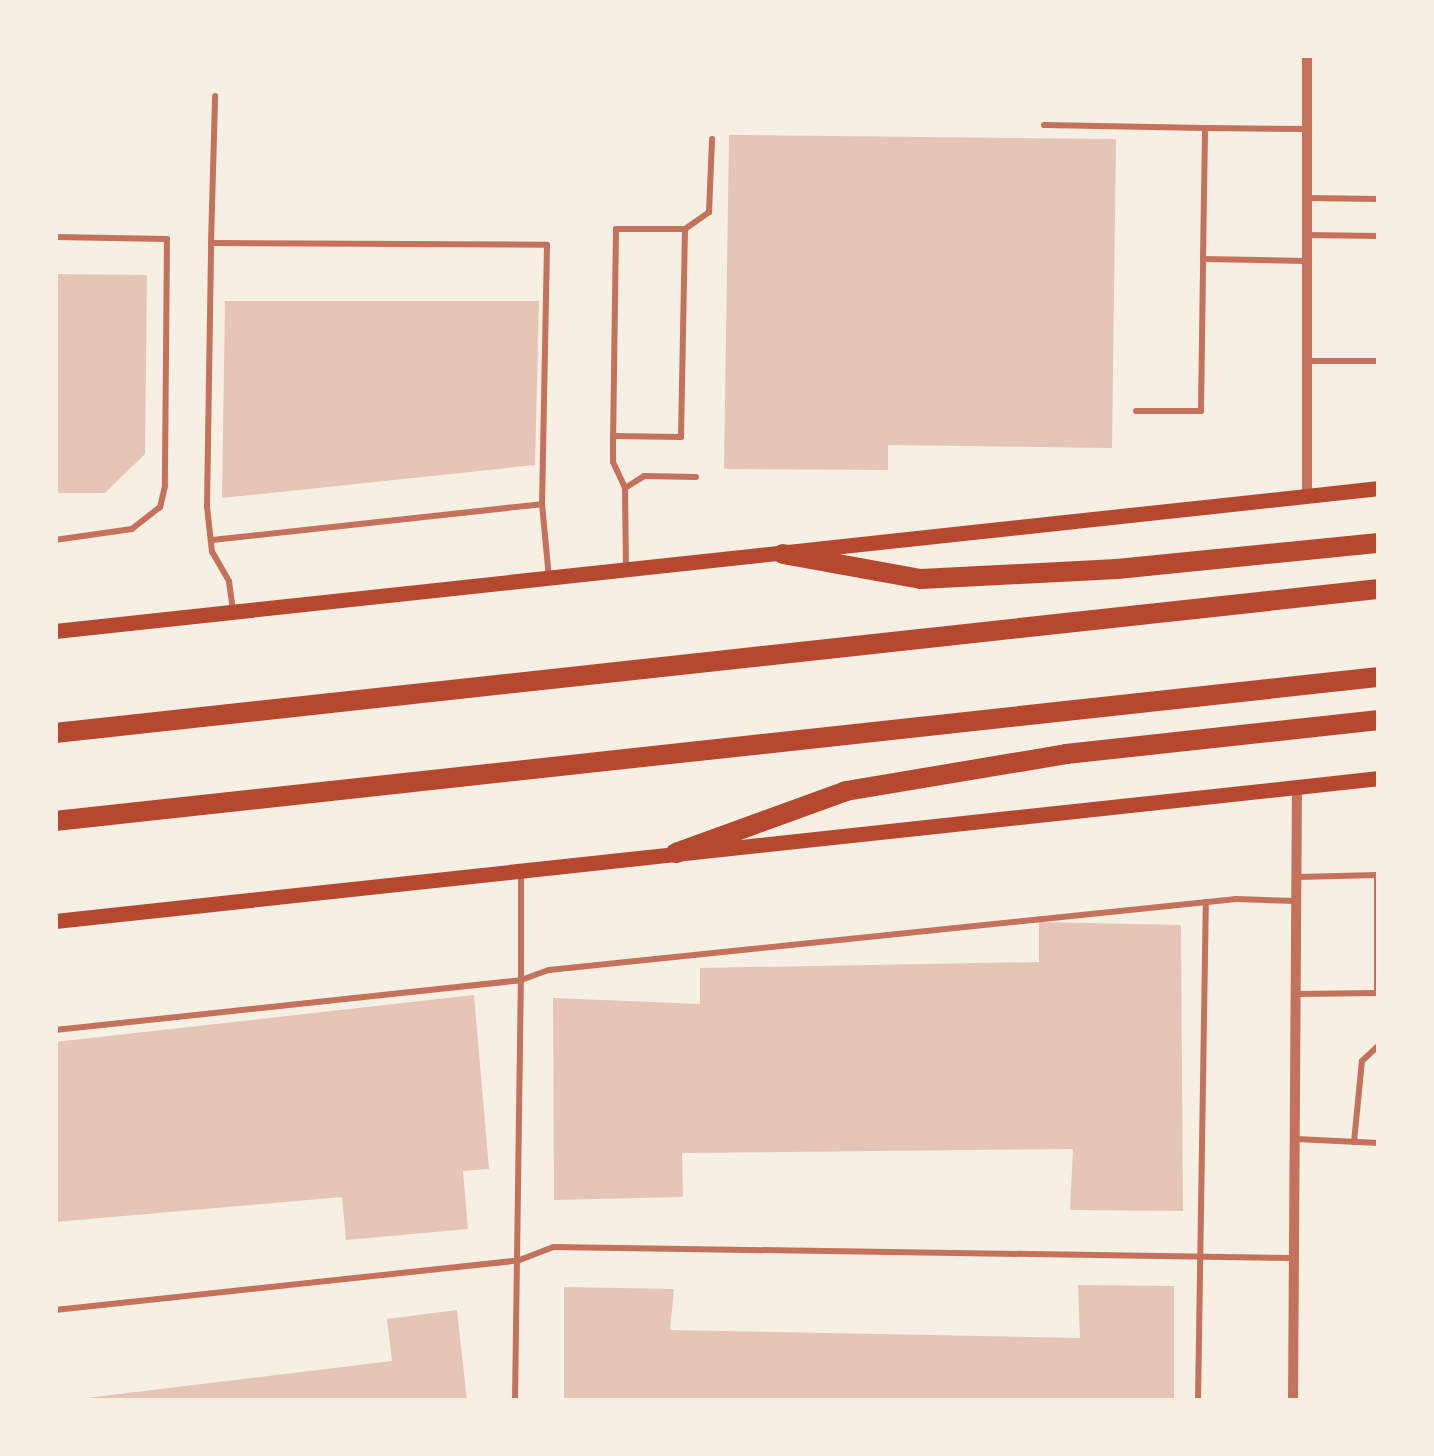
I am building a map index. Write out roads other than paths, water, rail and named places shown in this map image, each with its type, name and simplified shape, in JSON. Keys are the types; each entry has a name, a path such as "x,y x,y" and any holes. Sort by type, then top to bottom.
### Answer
{"highway":[{"path":"783,554 921,579 1151,567 1379,543"},
{"path":"55,733 1379,589"},
{"path":"55,821 1379,677"},
{"path":"676,853 846,791 1046,757 1379,720"}],"main road":[{"path":"55,631 1379,488"},
{"path":"55,921 1379,778"}],"street":[{"path":"1307,55 1304,361 1308,495"},
{"path":"1293,1401 1297,787"}],"lane":[{"path":"215,96 207,507 212,552 232,588 233,612"},
{"path":"1044,125 1306,129"},
{"path":"1136,411 1201,411 1205,128"},
{"path":"626,570 625,488 613,462 616,229 685,229 708,212 712,139"},
{"path":"1305,198 1379,199"},
{"path":"613,436 681,437 685,229"},
{"path":"1305,235 1379,236"},
{"path":"55,237 166,239 165,486 160,507 132,529 55,540"},
{"path":"211,244 547,246 542,504 549,578"},
{"path":"1203,259 1305,261"},
{"path":"1304,361 1379,361"},
{"path":"625,488 644,476 696,477"},
{"path":"212,540 542,504"},
{"path":"516,1401 521,871"},
{"path":"1297,994 1378,994 1378,873 1298,877"},
{"path":"55,1030 520,980 548,970 1206,902 1298,901"},
{"path":"1198,1401 1206,902"},
{"path":"1354,1142 1362,1061 1379,1044"},
{"path":"1296,1139 1379,1143"},
{"path":"55,1310 517,1261 552,1247 1295,1258"}]}
